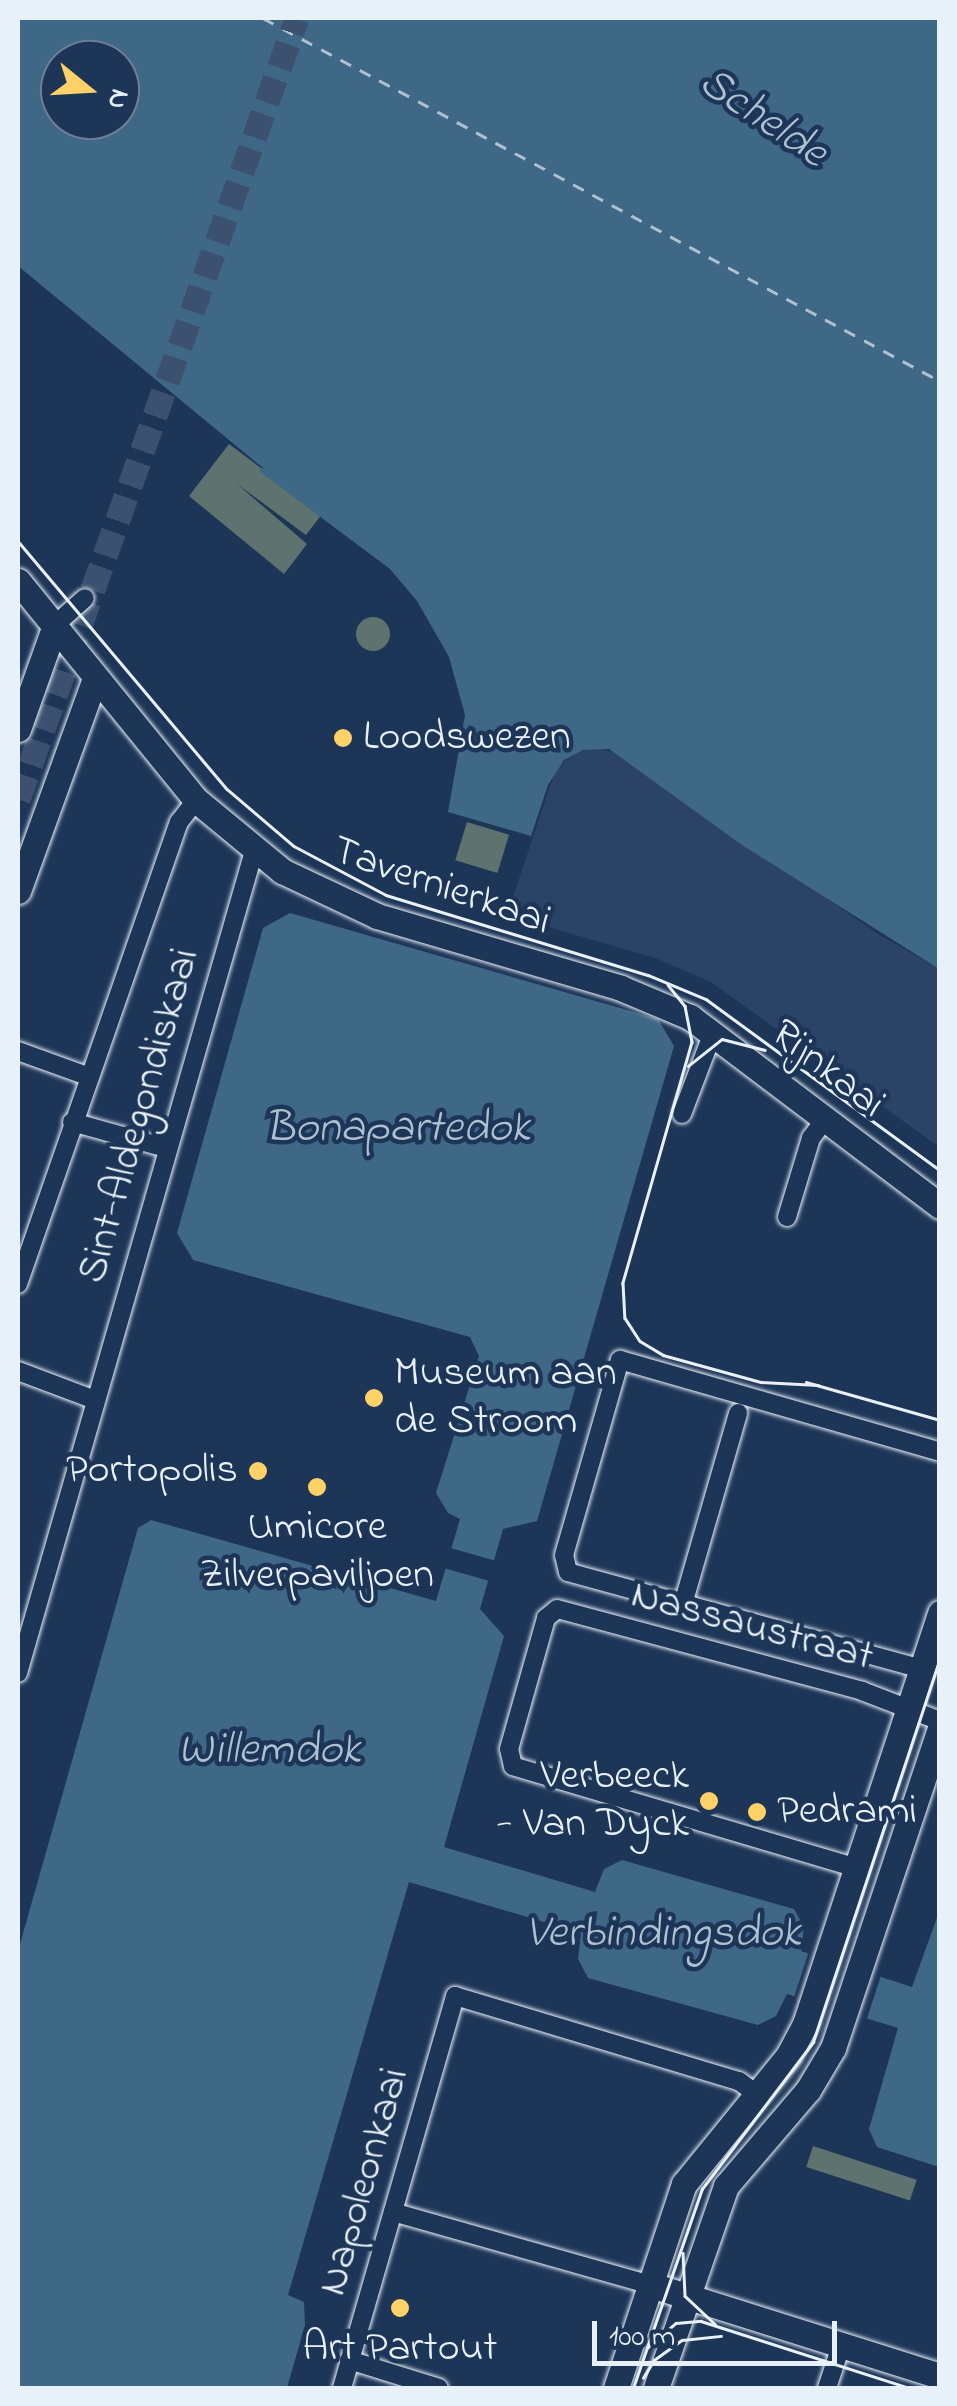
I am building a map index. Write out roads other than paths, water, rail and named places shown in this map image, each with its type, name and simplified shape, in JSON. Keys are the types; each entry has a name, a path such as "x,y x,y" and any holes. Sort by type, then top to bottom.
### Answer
{"street":[{"name":"Tavernierkaai","path":"18,581 196,800 254,852 354,907 621,988 713,1033"},
{"path":"18,730 24,693 55,625 85,598"},
{"path":"18,891 95,678"},
{"path":"18,1284 179,822 196,800"},
{"name":"Sint-Aldegondiskaai","path":"18,1674 254,852"},
{"path":"682,1114 697,1062 713,1033"},
{"name":"Rijnkaai","path":"713,1033 940,1206"},
{"path":"18,1051 88,1076"},
{"path":"787,1217 811,1138 826,1118"},
{"path":"72,1122 166,1148"},
{"name":"Nassaustraat","path":"922,1669 568,1572 564,1554 620,1360 940,1452"},
{"path":"18,1371 94,1400"},
{"name":"Nassaustraat","path":"683,1604 738,1413"},
{"name":"Nassaustraat","path":"856,1868 513,1766 509,1749 546,1618 557,1609 940,1721"},
{"path":"616,2388 684,2184 798,2040 908,1709 935,1645 940,1614"},
{"path":"656,2388 726,2186 808,2090 846,2014 940,1729"},
{"name":"Napoleonkaai","path":"342,2388 455,1996 739,2081 756,2094"},
{"path":"392,2212 648,2284 940,2376"},
{"path":"827,2388 841,2346"},
{"path":"349,2360 439,2388"}],"water":[{"name":"Schelde","path":"18,18 939,18 939,969 742,845 609,749 583,750 564,760 548,785 531,836 448,812 465,715 449,657 417,601 390,569 259,471 263,468 18,266"},
{"path":"290,913 658,1019 674,1046 537,1521 503,1529 480,1609 504,1636 444,1847 595,1892 604,1869 622,1860 794,1909 804,1927 801,1951 912,1987 939,1912 939,2167 877,2147 869,2129 898,2028 787,1994 776,2016 758,2025 588,1978 578,1959 581,1933 409,1882 288,2295 304,2302 305,2325 287,2388 18,2388 18,1951 138,1528 151,1520 436,1601 460,1519 448,1513 436,1493 479,1356 470,1337 193,1260 177,1233 263,928"}],"tunnel":[{"path":"18,799 297,18"}],"tram line":[{"path":"18,541 227,789 294,846 386,895 648,975 706,999 940,1170"},
{"path":"668,985 685,1006 692,1042 623,1283 625,1318 640,1341 663,1355 761,1382 818,1385"},
{"path":"688,1066 722,1039 765,1050"},
{"path":"806,1382 940,1420"},
{"path":"633,2388 702,2189 813,2042 940,1657"},
{"path":"683,2253 685,2296 715,2324"},
{"path":"647,2348 676,2323 701,2321 910,2388"},
{"path":"643,2378 654,2360 682,2340 721,2336"}],"place":[{"name":"Loodswezen","path":"343,738"},
{"name":"Museum aan de Stroom","path":"374,1398"},
{"name":"Portopolis","path":"258,1471"},
{"name":"Umicore Zilverpaviljoen","path":"317,1487"},
{"name":"Verbeeck - Van Dyck","path":"709,1801"},
{"name":"Pedrami","path":"757,1812"},
{"name":"Art Partout","path":"400,2308"}],"water label":[{"name":"Bonapartedok","path":"397,1130"},
{"name":"Willemdok","path":"269,1752"},
{"name":"Verbindingsdok","path":"663,1935"}]}
